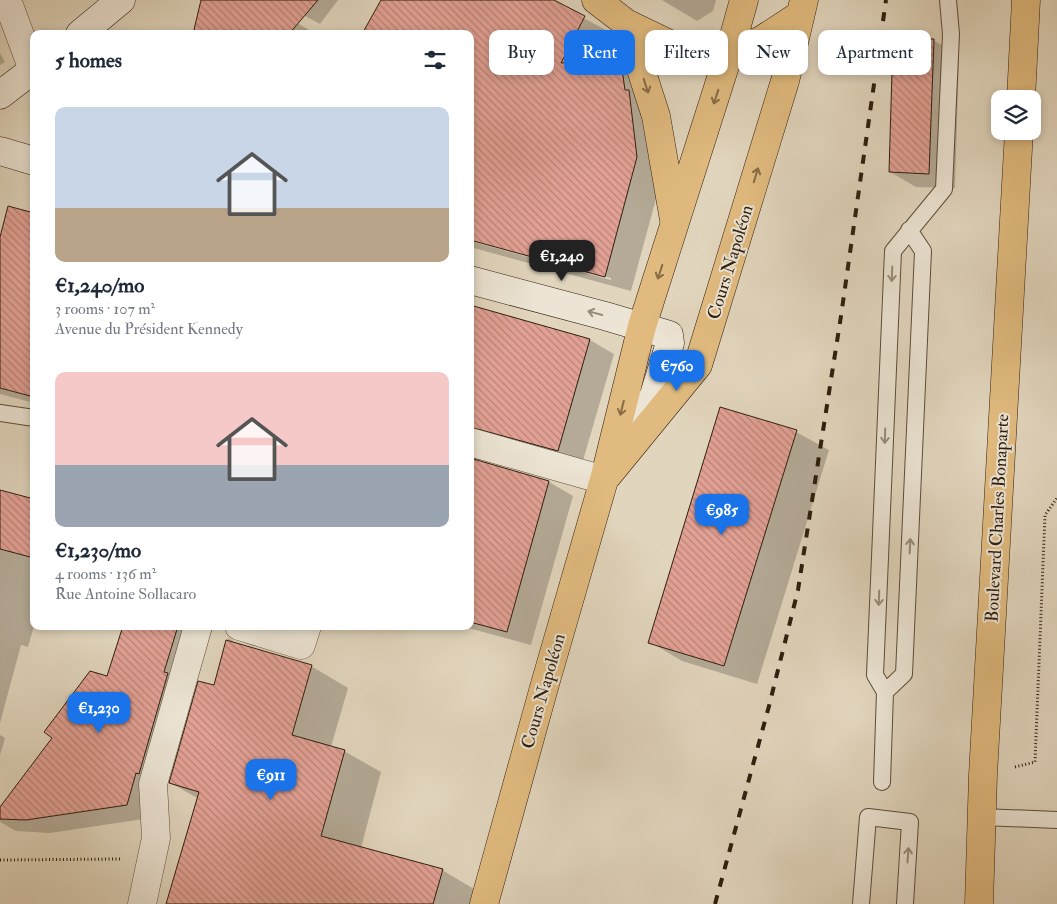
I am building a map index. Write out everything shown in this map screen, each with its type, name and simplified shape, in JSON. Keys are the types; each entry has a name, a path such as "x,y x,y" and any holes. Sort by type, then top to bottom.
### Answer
{"main road":[{"path":"596,0 626,23 684,52 730,50"},
{"name":"Cours Napoléon","path":"484,904 604,480 642,326 675,226 744,0"},
{"path":"1021,90 1026,0"},
{"name":"Cours Napoléon","path":"730,50 760,41 802,8"},
{"name":"Cours Napoléon","path":"604,480 698,365 785,81 802,8"},
{"path":"626,23 656,116 675,226"},
{"name":"Boulevard Charles Bonaparte","path":"978,904 983,775 1018,140"}],"street":[{"path":"7,0 30,59"},
{"path":"85,30 121,0"},
{"path":"0,95 30,72"},
{"path":"0,151 30,160"},
{"path":"474,281 642,326"},
{"path":"474,443 604,480"},
{"path":"142,904 150,859 156,838 153,784 197,630"},
{"path":"251,630 301,645 306,630"}],"lane":[{"path":"882,782 884,692 875,675 893,251 944,189 951,34 948,0"},
{"path":"884,692 904,674 923,250 909,230"},
{"path":"0,413 30,417"},
{"path":"862,904 868,817 910,822 905,904"},
{"path":"982,817 1057,820"}],"path":[{"path":"983,775 1035,762 1045,515 1057,498"},
{"path":"0,860 150,859"}],"building":[{"path":"201,0 318,0 292,30 194,30"},
{"path":"381,0 554,0 585,16 578,30 564,30 564,57 561,63 564,63 564,75 623,75 625,90 629,90 637,157 605,277 474,241 474,30 364,30"},
{"path":"931,39 934,39 929,174 889,172 892,75 931,75"},
{"path":"8,206 30,212 30,396 0,388 0,237"},
{"path":"474,306 590,339 558,451 474,428"},
{"path":"720,407 797,430 724,666 648,643"},
{"path":"474,459 549,481 507,632 474,623"},
{"path":"0,490 30,498 30,557 0,549"},
{"path":"122,630 177,630 164,672 168,673 139,774 136,773 127,805 26,820 0,819 0,807 52,738 44,732 90,671 107,676"},
{"path":"226,640 312,665 292,735 345,750 321,836 443,869 433,904 166,904 199,792 169,783 198,681 214,685"}],"railway":[{"path":"715,904 769,706 798,590 841,316 886,0"}]}
